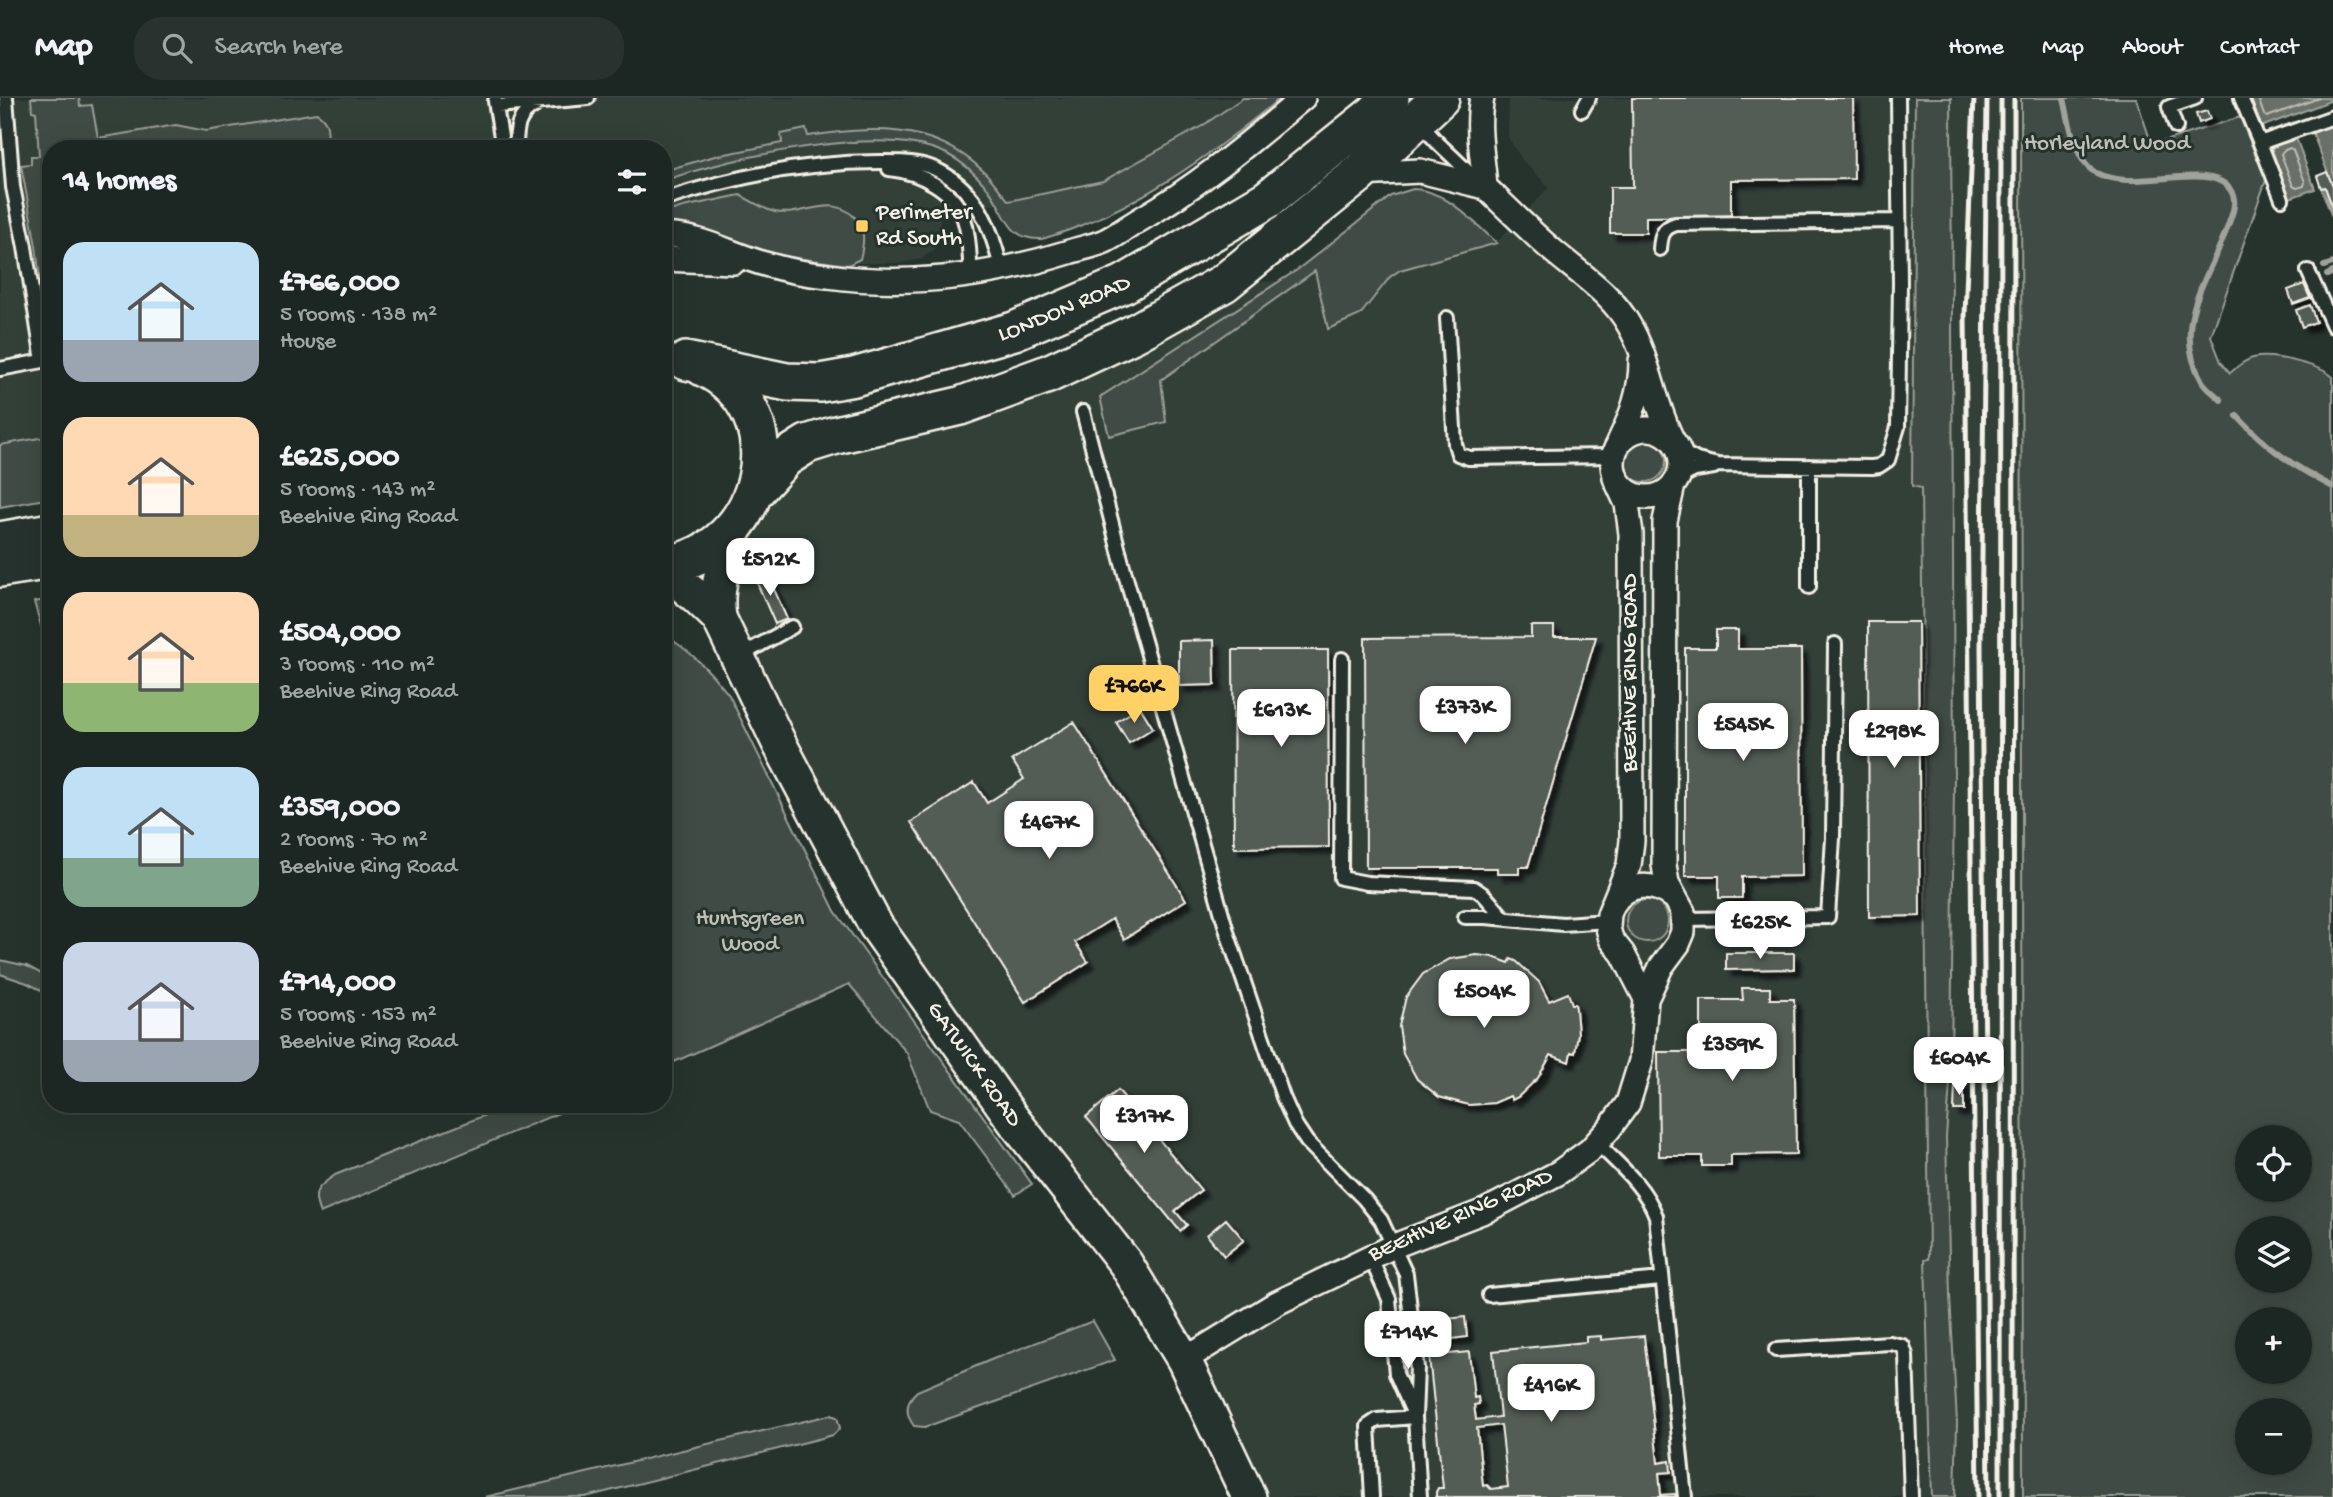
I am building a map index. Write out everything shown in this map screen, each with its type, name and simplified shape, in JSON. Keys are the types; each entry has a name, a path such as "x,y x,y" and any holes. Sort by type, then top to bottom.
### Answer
{"main road":[{"path":"755,491 785,458 807,444 960,406 1048,374 1135,333 1224,282 1359,174 1416,106"},
{"name":"LONDON ROAD","path":"672,357 787,382 820,383 854,377 1014,331 1124,284 1268,199 1374,114 1416,106"},
{"path":"672,358 704,367 722,378 744,403 754,427 759,456 755,491 748,509 735,527 716,546 672,565"},
{"path":"0,541 42,534"},
{"path":"0,568 42,561"}],"street":[{"path":"672,236 695,240 765,264 813,274 876,281 914,281 1039,261 1105,241 1172,201 1241,150 1303,98"},
{"path":"1482,98 1480,144 1485,187"},
{"path":"1359,174 1420,171 1485,187 1537,237 1614,304 1630,326 1641,351 1665,424 1676,446 1681,464 1675,482 1660,495 1641,497 1622,487 1615,460 1623,437 1641,429 1658,430 1676,446"},
{"path":"672,259 765,264"},
{"path":"1615,460 1636,403 1641,373 1641,351"},
{"name":"BEEHIVE RING ROAD","path":"1610,915 1629,864 1632,841 1630,534 1627,504 1615,460"},
{"name":"BEEHIVE RING ROAD","path":"1184,1360 1277,1303 1394,1246 1487,1210 1575,1163 1618,1118 1634,1088 1643,1046 1646,999 1669,954 1681,939 1684,919 1680,906 1672,896 1664,865 1665,521 1675,482"},
{"name":"GATWICK ROAD","path":"735,527 717,598 719,618 779,743 876,926 1014,1121 1126,1264 1184,1360 1249,1497"},
{"name":"GATWICK ROAD","path":"672,575 719,618"},
{"path":"1646,999 1623,954 1611,939 1610,915 1622,894 1638,886 1658,887 1672,896"},
{"path":"1623,954 1646,961 1669,954"}],"lane":[{"path":"6,98 13,187 42,334"},
{"path":"502,140 496,102 545,102 588,98"},
{"path":"1582,110 1589,98"},
{"path":"1675,482 1695,470 1728,466 1872,467 1884,464 1891,454 1898,427 1898,98"},
{"path":"2176,127 2168,102 2195,98"},
{"path":"2241,98 2282,199"},
{"path":"516,140 521,117 532,107 545,102"},
{"path":"1416,106 1437,142 1485,187"},
{"path":"2260,143 2333,117"},
{"path":"672,197 719,184 788,170 870,162 915,163 950,177 974,199 985,218 1001,268"},
{"path":"788,170 833,167 888,169 914,174 928,181 950,196 961,211 967,230 971,274"},
{"path":"1660,249 1664,231 1676,224 1899,221"},
{"path":"2308,271 2333,326"},
{"path":"1447,318 1455,444 1458,454 1469,458 1615,460"},
{"path":"0,369 42,361"},
{"path":"1083,412 1125,574 1228,935 1283,1097 1295,1124 1307,1142 1369,1205 1385,1226 1406,1274 1417,1368 1415,1417 1420,1497"},
{"path":"1676,446 1697,460 1728,466"},
{"path":"1809,466 1810,587"},
{"path":"737,657 792,627"},
{"path":"1684,919 1828,917 1833,838 1835,644"},
{"path":"1342,659 1341,878 1367,883 1474,888 1485,895 1504,918"},
{"path":"1465,917 1563,924 1610,915"},
{"path":"1597,1143 1646,1195 1653,1208 1685,1497"},
{"path":"1370,1257 1389,1298 1396,1374 1415,1417"},
{"path":"1489,1295 1662,1279"},
{"path":"1776,1350 1891,1343 1903,1346 1906,1355 1911,1497"},
{"path":"1372,1497 1368,1426 1377,1420 1415,1417"}],"shaded area":[{"path":"0,98 1243,98 1202,126 1103,181 939,214 941,231 935,248 922,259 901,263 854,263 860,259 863,250 862,226 672,217 672,140 42,140 42,438 0,445"},
{"path":"1509,98 1924,98 1921,618 1929,1252 1941,1497 1249,1497 1211,1415 876,926 717,598 785,458 960,406 1224,283 1280,281 1391,196 1403,191 1423,189 1435,193 1497,242 1549,187 1522,160 1508,137"},
{"path":"1951,98 2021,98 2023,1497 1955,1497 1957,1423 1950,1296 1946,1137 1951,1070 1954,783"}],"green space":[{"path":"31,98 79,98 80,106 92,105 98,138 176,125 206,131 316,113 326,124 328,140 42,140 42,296 21,165 31,164 31,156 39,156 36,112 32,111"},
{"path":"1243,98 1280,98 1197,162 1138,199 1075,228 1042,239 1030,238 1014,230 988,189 964,165 947,154 919,145 885,141 806,147 726,163 672,178 672,168 715,156 782,143 781,134 806,129 808,136 877,130 921,136 942,143 981,169 1009,201 1103,181 1202,126"},
{"path":"1915,98 1951,98 1954,783 1951,1070 1946,1137 1950,1296 1957,1423 1955,1497 1932,1497 1925,1260 1929,1259 1921,488 1912,486"},
{"name":"Horleyland Wood","path":"2021,98 2136,98 2152,145 2240,117 2266,180 2211,336 2221,362 2230,373 2253,358 2271,357 2307,364 2333,377 2333,1497 2023,1497"},
{"path":"1413,189 1425,190 1448,201 1497,243 1400,270 1390,277 1360,315 1328,329 1315,271 1161,380 1166,422 1109,436 1100,397 1297,270 1391,196"},
{"path":"740,195 775,212 839,207 858,221 862,230 860,259 848,265 782,256 672,226 672,210"},
{"path":"42,438 42,500 0,507 0,445"},
{"path":"1645,440 1660,446 1666,461 1660,476 1645,482 1630,476 1624,461 1630,446"},
{"path":"42,601 42,629 34,602"},
{"name":"Huntsgreen Wood","path":"672,640 699,662 729,695 835,911 1032,1184 1015,1195 959,1120 930,1110 907,1053 849,984 672,1063"},
{"path":"1647,900 1662,906 1668,921 1662,936 1647,942 1632,936 1626,921 1632,906"},
{"path":"0,960 27,966 42,974 42,990 27,983 0,974"},
{"path":"490,1113 559,1113 320,1213 316,1200 317,1191 335,1175"},
{"path":"1093,1321 1115,1360 925,1427 914,1426 911,1422 908,1404 917,1391"},
{"path":"830,1415 837,1417 840,1428 833,1435 585,1497 485,1497"}],"water":[{"path":"2251,98 2329,98 2330,101 2261,127"},
{"path":"2333,123 2333,184 2332,184 2312,131"},
{"path":"2296,138 2315,189 2290,198 2271,147"}],"building":[{"path":"1632,98 1853,98 1854,179 1731,180 1731,216 1646,217 1646,233 1610,233 1610,187 1633,187"},
{"path":"2207,111 2210,119 2199,123 2196,114"},
{"path":"2327,172 2333,186 2333,208 2325,187 2321,188 2317,176"},
{"path":"2304,284 2310,298 2293,304 2288,290"},
{"path":"2310,305 2316,322 2302,327 2296,310"},
{"path":"766,571 787,619 775,624 754,576"},
{"path":"1868,622 1918,622 1920,916 1869,917"},
{"path":"1531,626 1554,626 1554,637 1596,637 1528,867 1519,867 1519,874 1497,874 1497,868 1366,868 1365,638 1531,637"},
{"path":"1716,630 1738,630 1738,649 1801,649 1802,876 1742,877 1742,898 1719,898 1719,876 1685,876 1685,648 1716,648"},
{"path":"1214,640 1215,685 1179,686 1179,641"},
{"path":"1233,650 1328,650 1329,847 1234,848"},
{"path":"1140,707 1153,728 1129,743 1116,722"},
{"path":"1074,722 1186,900 1124,939 1112,919 1075,942 1088,962 1025,1002 911,822 974,782 987,803 1024,779 1012,760"},
{"path":"1726,953 1794,953 1794,969 1726,970"},
{"path":"1477,955 1509,963 1511,959 1516,961 1539,982 1549,1001 1568,993 1572,1004 1575,1004 1578,1034 1575,1053 1571,1052 1569,1062 1551,1055 1538,1078 1518,1097 1512,1100 1510,1096 1494,1103 1469,1105 1439,1097 1417,1079 1403,1054 1399,1026 1406,997 1423,974 1450,959"},
{"path":"1742,988 1770,988 1770,999 1794,999 1796,1154 1731,1155 1731,1166 1702,1166 1702,1156 1659,1156 1658,1052 1701,1052 1701,1000 1743,1000"},
{"path":"1955,1084 1964,1084 1964,1110 1954,1110"},
{"path":"1118,1090 1201,1190 1175,1211 1187,1225 1180,1231 1086,1117"},
{"path":"1226,1219 1244,1240 1224,1256 1207,1235"},
{"path":"1465,1317 1467,1337 1430,1342 1427,1321"},
{"path":"1601,1336 1601,1340 1644,1336 1658,1463 1670,1461 1671,1472 1659,1473 1661,1495 1675,1494 1676,1497 1436,1497 1438,1488 1443,1488 1429,1356 1469,1352 1474,1398 1478,1397 1479,1404 1474,1405 1476,1420 1500,1417 1493,1351 1586,1342 1586,1337","holes":["1501,1425 1508,1487 1491,1489 1487,1485 1483,1486 1477,1428"]},
{"path":"1412,1361 1413,1380 1405,1381 1404,1362"}],"waterway":[{"path":"2064,98 2079,154 2089,168 2105,177 2124,180 2190,176 2209,178 2224,183 2233,195 2232,214 2191,318 2193,359 2202,381 2221,400"},
{"path":"2324,190 2333,214"},
{"path":"2324,266 2333,263"},
{"path":"2327,275 2333,272"},
{"path":"2237,416 2282,456 2333,487"}],"railway":[{"path":"1974,98 1965,315 1978,1497"},
{"path":"1987,98 1981,648 1989,1497"},
{"path":"2000,1497 2001,98"},
{"path":"2013,1497 2014,98"}],"place":[{"name":"Perimeter Rd South","path":"862,226"}]}
